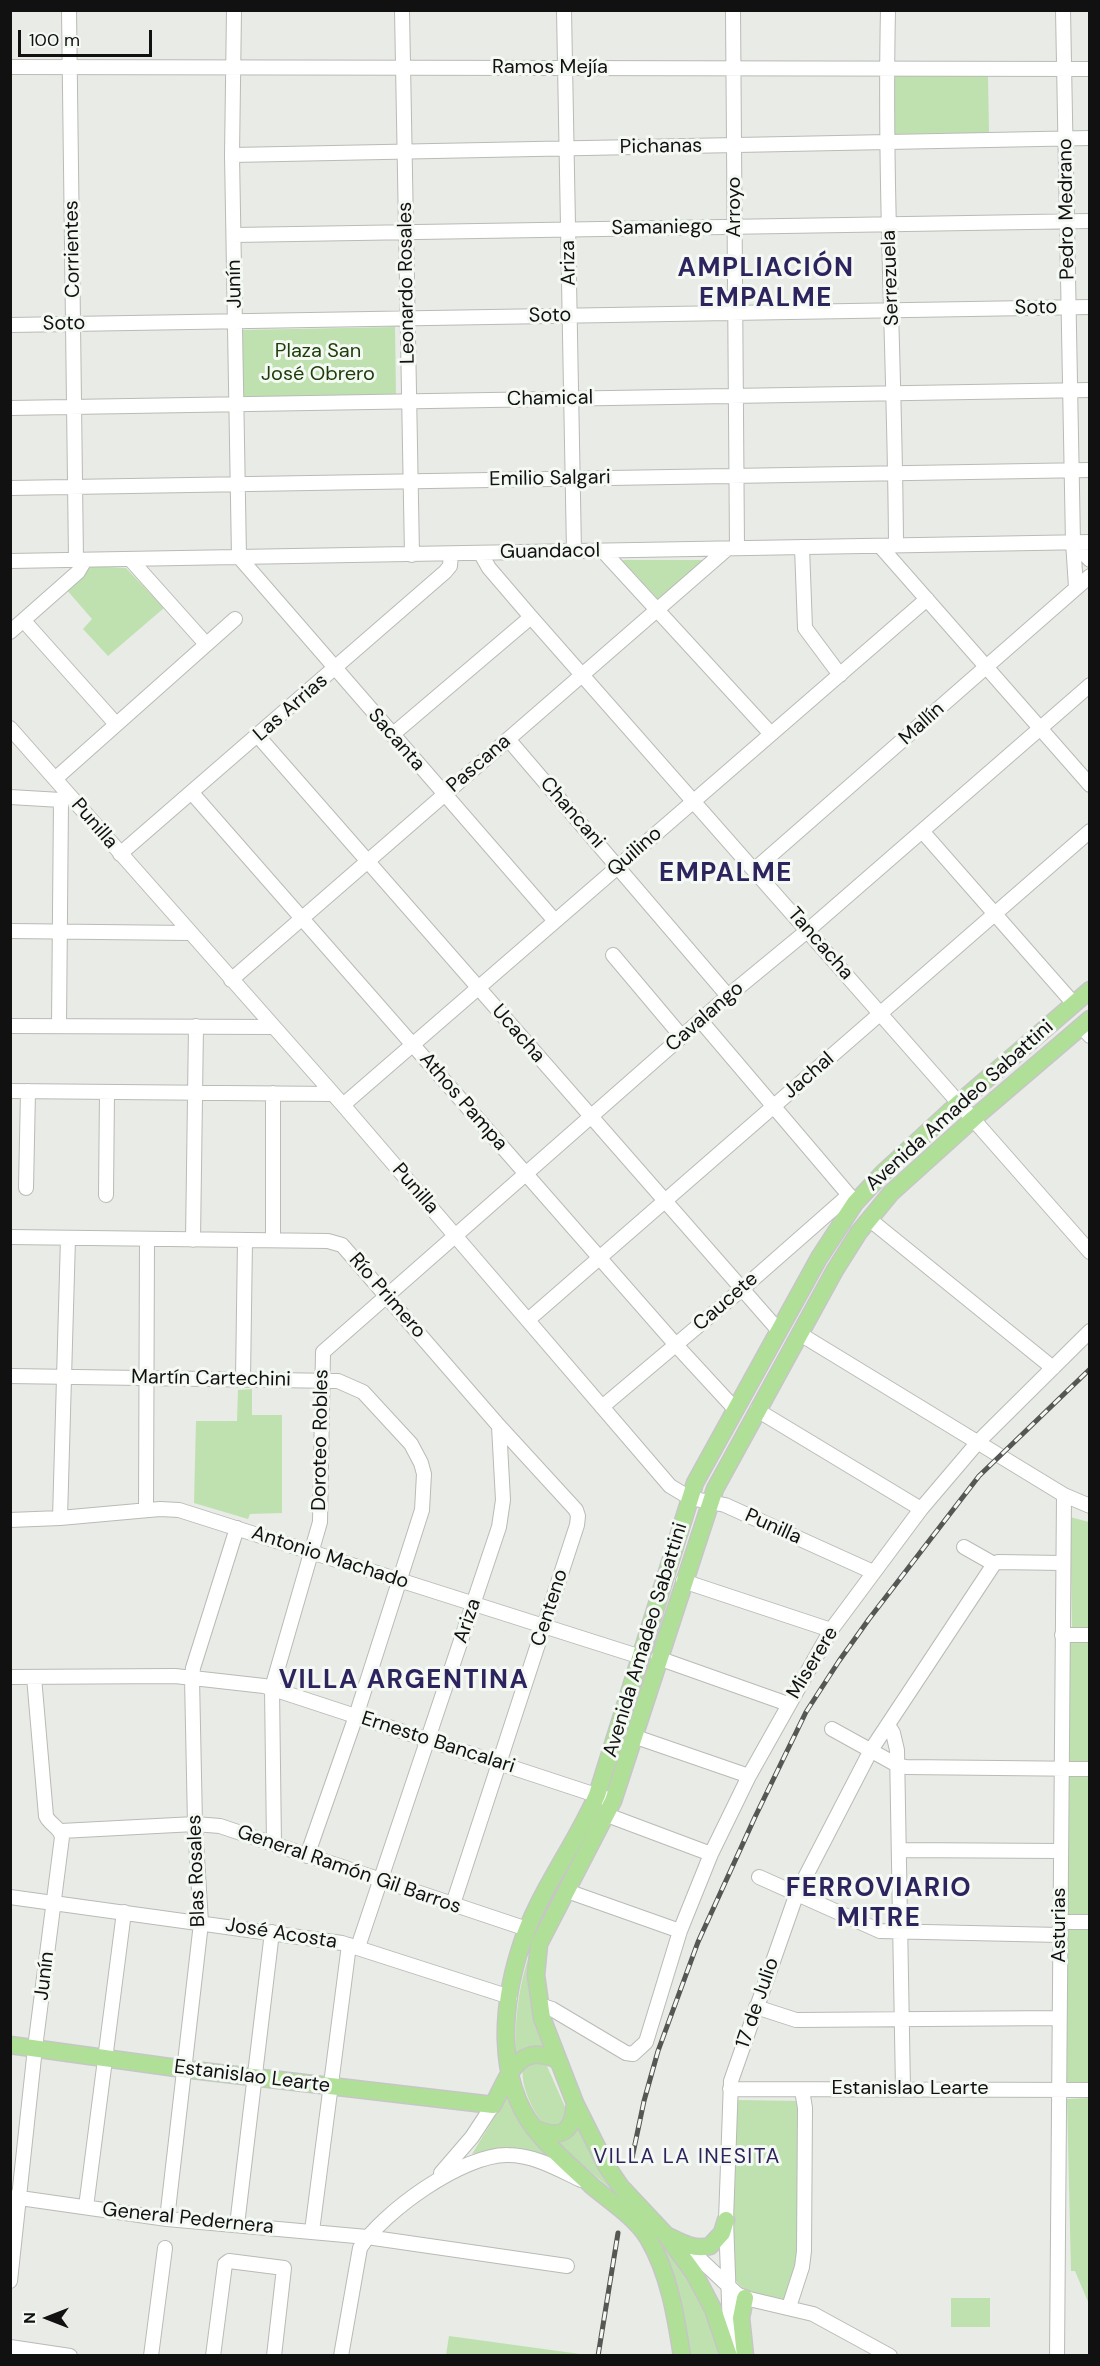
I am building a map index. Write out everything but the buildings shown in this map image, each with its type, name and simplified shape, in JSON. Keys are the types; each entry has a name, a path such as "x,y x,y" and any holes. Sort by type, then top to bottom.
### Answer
{"main road":[{"name":"Avenida Amadeo Sabattini","path":"729,2355 713,2309 694,2273 666,2235 621,2187 606,2165 574,2103 557,2060 540,2005 536,1975 539,1944 567,1891 633,1736 690,1498 700,1472 852,1199 1089,990"},
{"name":"Avenida Amadeo Sabattini","path":"682,2355 665,2277 648,2238 636,2223 591,2185 535,2129 521,2107 510,2074 506,2041 513,1973 527,1929 606,1804 650,1658 683,1581 720,1479 835,1270 869,1219 891,1193 973,1119 1087,1027"},
{"name":"Estanislao Learte","path":"10,2044 184,2069 494,2105"},
{"path":"494,2105 520,2060 531,2054 539,2054 557,2060"},
{"path":"535,2129 550,2134 564,2132 570,2126 573,2118 574,2103"},
{"path":"666,2235 685,2245 697,2248 710,2246 722,2233 726,2220"},
{"path":"745,2298 741,2318 745,2355"}],"street":[{"name":"Corrientes","path":"69,10 76,486 81,560"},
{"name":"Junín","path":"234,10 232,155 239,557"},
{"name":"Leonardo Rosales","path":"402,10 412,555"},
{"name":"Ariza","path":"564,10 574,551"},
{"name":"Arroyo","path":"732,548 737,476 733,10"},
{"name":"Serrezuela","path":"888,10 887,142 896,545"},
{"name":"Pedro Medrano","path":"1063,10 1073,542 1076,587"},
{"name":"Ramos Mejía","path":"10,67 1089,69"},
{"name":"Pichanas","path":"232,155 1089,138"},
{"name":"Samaniego","path":"234,235 1089,221"},
{"name":"Soto","path":"10,325 1089,307"},
{"name":"Chamical","path":"10,408 1089,390"},
{"name":"Emilio Salgari","path":"10,488 1089,470"},
{"path":"1073,542 1089,560"},
{"name":"Guandacol","path":"10,561 1089,542"},
{"path":"880,546 1089,785"},
{"path":"802,547 804,628 840,675"},
{"name":"Pascana","path":"231,980 657,610 732,548"},
{"path":"603,551 771,734"},
{"name":"Las Arrias","path":"120,854 445,572 450,566 451,554"},
{"name":"Tancacha","path":"481,554 489,568 531,617 1089,1252"},
{"name":"Sacanta","path":"239,557 555,921"},
{"path":"130,559 206,644"},
{"path":"10,632 78,572 81,560"},
{"name":"Mallín","path":"754,870 1089,576"},
{"name":"Quilino","path":"343,1105 927,600"},
{"path":"392,735 531,617"},
{"path":"55,779 235,619"},
{"path":"24,621 116,724"},
{"name":"Cavalango","path":"323,1352 728,996 807,931 1089,685"},
{"name":"Punilla","path":"10,728 55,779 64,797 120,854 343,1105 670,1486 690,1498 725,1505 873,1572"},
{"name":"Ucacha","path":"258,736 779,1330"},
{"name":"Chancani","path":"508,739 728,996"},
{"name":"Athos Pampa","path":"192,793 676,1345 735,1409"},
{"path":"10,797 64,797 59,1026"},
{"path":"922,831 1074,1004"},
{"name":"Jachal","path":"528,1320 1089,831"},
{"path":"10,931 189,933"},
{"path":"613,955 682,1037"},
{"path":"700,1021 852,1199"},
{"path":"10,1026 273,1027"},
{"path":"193,1240 196,1026"},
{"path":"10,1091 332,1094"},
{"path":"26,1188 28,1091"},
{"path":"106,1195 107,1092"},
{"path":"273,1093 273,1240"},
{"name":"Caucete","path":"602,1407 852,1199"},
{"path":"869,1219 1053,1368"},
{"name":"Río Primero","path":"10,1237 328,1241 342,1245 499,1426 576,1510 578,1516"},
{"path":"60,1518 68,1238"},
{"path":"146,1510 147,1239"},
{"path":"243,1379 245,1240"},
{"name":"Miserere","path":"540,2005 552,2009 621,2051 633,2054 646,2042 680,1931 711,1854 749,1776 831,1630 921,1509 978,1442 1089,1331"},
{"path":"801,1334 1064,1495 1089,1506"},
{"name":"Doroteo Robles","path":"274,1844 272,1688 321,1515 323,1352"},
{"name":"Martín Cartechini","path":"10,1376 243,1379 347,1383 363,1392 406,1438 417,1454 424,1474 422,1509 400,1580"},
{"path":"757,1410 921,1509"},
{"name":"Ariza","path":"312,2231 330,2086 354,1946 380,1880 474,1605 502,1515 503,1490 499,1426"},
{"name":"Asturias","path":"1057,2355 1064,1495"},
{"name":"Antonio Machado","path":"10,1520 146,1510 179,1510 474,1605 650,1658 788,1704"},
{"name":"Centeno","path":"453,1904 578,1516"},
{"name":"Blas Rosales","path":"167,2219 201,1923 195,1824 193,1668 237,1528"},
{"path":"964,1547 994,1564 998,1562 1062,1563"},
{"name":"17 de Julio","path":"734,2355 728,2286 726,2220 730,2089 756,2007 797,1893 871,1750 994,1564"},
{"path":"307,1856 400,1580"},
{"path":"683,1581 831,1630"},
{"path":"1062,1635 1089,1635"},
{"name":"Ernesto Bancalari","path":"10,1677 192,1678 272,1688 499,1763 606,1804 711,1854"},
{"path":"34,1677 46,1816 48,1821 60,1831"},
{"path":"888,1725 897,1750 903,2089"},
{"path":"832,1729 897,1765 906,1767 1089,1769"},
{"path":"633,1736 749,1776"},
{"name":"General Ramón Gil Barros","path":"60,1831 195,1824 220,1826 527,1929"},
{"name":"Junín","path":"10,2281 15,2197 62,1843 60,1831"},
{"path":"900,1850 1061,1851"},
{"path":"759,1877 880,1932 1060,1928 1089,1922"},
{"path":"567,1891 680,1931"},
{"name":"José Acosta","path":"10,1897 272,1932 354,1946 510,1997"},
{"path":"86,2207 124,1912"},
{"path":"237,2225 272,1932"},
{"path":"756,2007 796,2020 1059,2018"},
{"name":"Estanislao Learte","path":"730,2089 1089,2090"},
{"path":"789,2307 802,2267 804,2251 805,2108 802,2090"},
{"path":"430,2186 472,2138 494,2105"},
{"path":"341,2355 356,2259 367,2237 385,2219 430,2186 454,2170 505,2155 534,2159 591,2185"},
{"name":"General Pedernera","path":"15,2197 167,2219 367,2237 567,2266"},
{"path":"685,2245 728,2286 745,2298 813,2314 890,2355"},
{"path":"151,2355 165,2248"},
{"path":"213,2355 225,2264 229,2261 284,2268 274,2355"},
{"path":"10,2346 28,2352 70,2355"}],"green space":[{"path":"988,75 989,133 894,134 894,76"},
{"name":"Plaza San José Obrero","path":"395,327 396,397 242,400 241,330"},
{"path":"622,560 706,560 658,599"},
{"path":"91,566 126,568 164,608 108,656 83,629 92,619 66,589"},
{"path":"252,1389 252,1415 282,1415 282,1513 250,1514 248,1519 194,1503 196,1421 237,1421 238,1390"},
{"path":"1070,1517 1089,1522 1089,1628 1072,1628"},
{"path":"1065,1638 1089,1638 1089,1764 1064,1765"},
{"path":"1064,1774 1089,1774 1089,1920 1063,1919"},
{"path":"540,1923 545,2050 516,2056 516,2020 520,1988"},
{"path":"1062,1924 1089,1924 1089,2087 1061,2087"},
{"path":"531,2061 541,2061 547,2066 566,2109 566,2119 557,2129 542,2123 528,2096 523,2081 523,2067"},
{"path":"508,2095 554,2158 501,2149 472,2154"},
{"path":"1090,2098 1089,2304 1075,2271 1071,2271 1067,2099"},
{"path":"737,2100 802,2101 800,2236 788,2300 752,2293 739,2284 731,2268"},
{"path":"577,2126 617,2194 553,2140"},
{"path":"657,2236 693,2280 725,2355 690,2355 670,2270"},
{"path":"951,2298 990,2298 990,2327 951,2327"},
{"path":"449,2336 580,2354 580,2355 446,2355"}],"railway":[{"path":"631,2163 644,2101 658,2051 698,1942 806,1712 869,1619 979,1476 1090,1369"},
{"path":"598,2356 618,2233"}],"district":[{"name":"AMPLIACIÓN EMPALME","path":"766,284"},
{"name":"EMPALME","path":"726,874"},
{"name":"VILLA ARGENTINA","path":"404,1681"},
{"name":"FERROVIARIO MITRE","path":"879,1904"},
{"name":"VILLA LA INESITA","path":"687,2157"}]}
